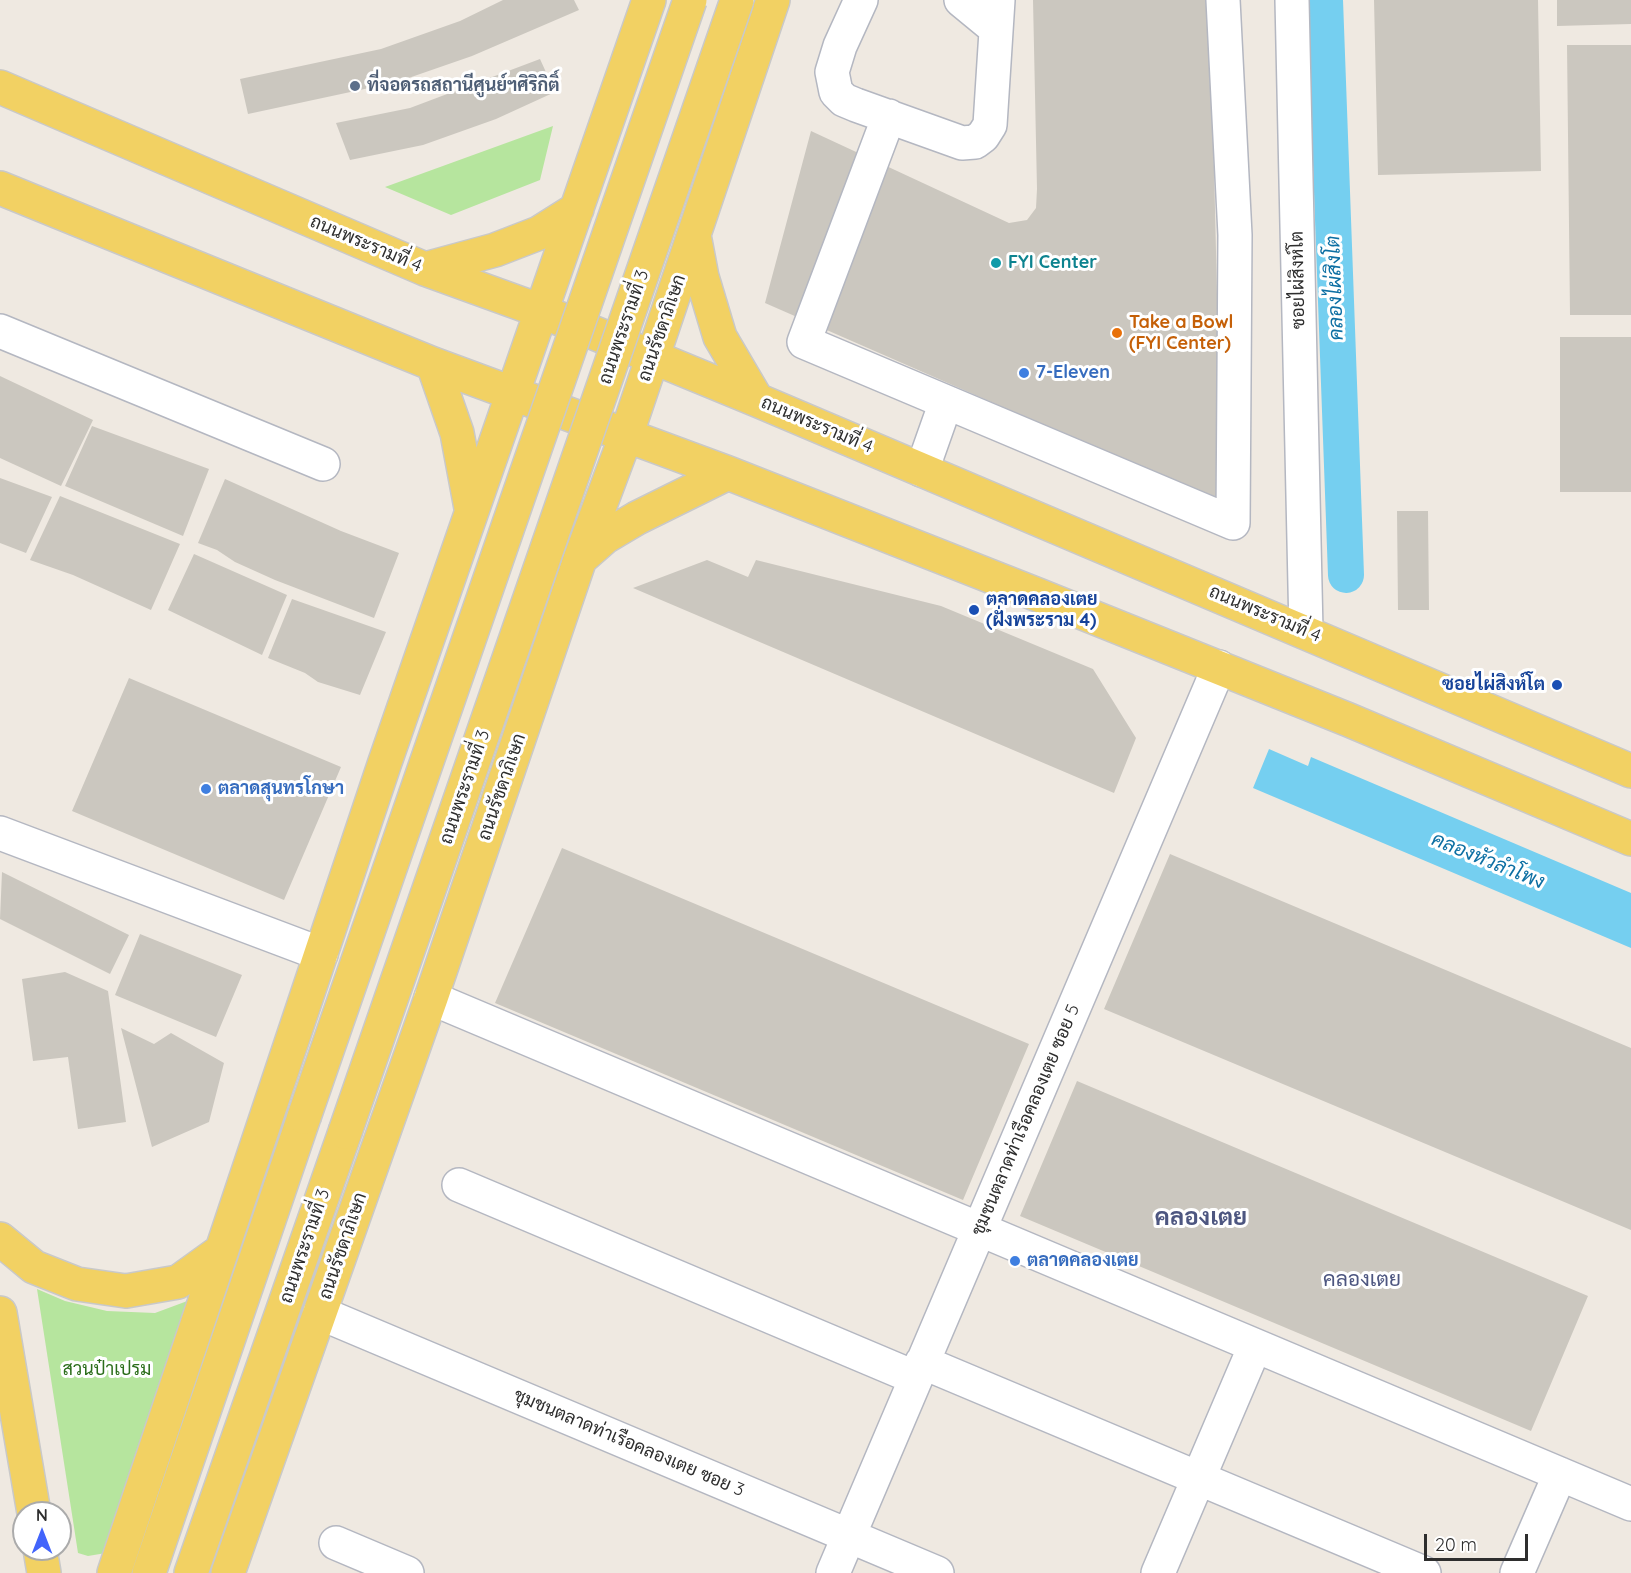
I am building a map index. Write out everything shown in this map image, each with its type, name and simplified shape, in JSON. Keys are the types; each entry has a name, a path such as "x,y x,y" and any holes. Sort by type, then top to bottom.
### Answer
{"main road":[{"path":"114,1573 321,954 649,0"},
{"path":"149,1573 690,0"},
{"name":"ถนนพระรามที่ 3","path":"191,1573 737,0"},
{"name":"ถนนรัชดาภิเษก","path":"228,1573 431,998 580,559 626,436 773,0"},
{"name":"ถนนพระรามที่ 4","path":"0,87 424,269 542,311 757,400 1306,631 1631,771"},
{"path":"0,188 434,364 728,473 1219,667 1631,839"},
{"path":"424,269 495,250 539,233 577,209"},
{"path":"694,234 702,277 720,337 757,400"},
{"path":"434,364 461,450 471,513"},
{"path":"580,559 605,537 637,518 728,473"},
{"path":"0,1239 34,1267 76,1284 126,1291 178,1282 221,1251"},
{"path":"0,1313 32,1501"}],"street":[{"path":"861,0 840,46 832,72 836,92 844,100 962,143 975,142 983,136 990,125 996,14 961,0"},
{"path":"890,116 804,342 1233,523 1235,235 1223,0"},
{"name":"ซอยไผ่สิงห์โต","path":"1292,0 1306,631"},
{"path":"0,331 323,464"},
{"path":"922,470 946,402"},
{"name":"ชุมชนตลาดท่าเรือคลองเตย ซอย 5","path":"832,1573 1219,667"},
{"path":"0,833 321,954"},
{"path":"431,998 1631,1504"},
{"path":"459,1185 919,1370 1199,1478 1424,1573"},
{"name":"ชุมชนตลาดท่าเรือคลองเตย ซอย 3","path":"320,1313 937,1573"},
{"path":"1158,1573 1255,1346"},
{"path":"1518,1573 1560,1474"},
{"path":"336,1543 407,1573"}],"green space":[{"path":"553,126 540,180 451,215 385,187"},
{"name":"สวนป๋าเปรม","path":"37,1289 65,1301 107,1311 155,1313 190,1300 106,1553 88,1556 78,1553 72,1501 70,1501"}],"water":[{"name":"คลองหัวลำโพง","path":"1269,749 1308,766 1311,757 1631,893 1631,948 1253,788"}],"building":[{"path":"503,0 574,0 579,10 472,56 397,82 248,114 240,79 381,49 460,21"},
{"name":"FYI Center","path":"1033,0 1210,0 1222,503 765,303 811,131 1009,223 1027,220 1036,208 1037,189"},
{"path":"1374,0 1538,0 1541,171 1378,175"},
{"path":"1557,0 1631,0 1631,24 1557,26"},
{"path":"1567,45 1631,45 1631,315 1570,315"},
{"path":"540,59 555,92 496,119 423,145 350,160 336,123 410,108"},
{"path":"1560,337 1631,337 1631,492 1560,492"},
{"path":"0,376 93,420 61,486 0,458"},
{"path":"92,426 209,469 183,536 65,486"},
{"path":"0,478 52,497 26,553 0,543"},
{"path":"225,479 341,531 399,553 374,618 275,580 235,562 217,550 198,543"},
{"path":"60,496 180,544 151,610 73,575 30,560"},
{"path":"1397,511 1428,511 1429,610 1398,610"},
{"path":"194,554 287,595 262,655 168,610"},
{"path":"707,560 748,577 756,560 941,606 1093,669 1136,738 1114,793 633,588"},
{"path":"292,599 386,632 360,695 318,682 305,673 268,658"},
{"name":"ตลาดสุนทรโกษา","path":"129,678 341,767 284,900 72,811"},
{"path":"562,848 1029,1044 963,1200 495,1003"},
{"path":"1170,854 1631,1048 1631,1230 1104,1009"},
{"path":"2,872 129,935 110,974 0,919"},
{"path":"140,934 242,975 216,1037 115,995"},
{"path":"65,972 108,991 126,1122 78,1129 68,1057 33,1061 22,979"},
{"path":"121,1028 154,1044 171,1033 224,1063 209,1122 152,1147"},
{"path":"1077,1081 1588,1296 1531,1431 1020,1216"}],"waterway":[{"name":"คลองไผ่สิงโต","path":"1325,0 1346,575"}],"place":[{"name":"ที่จอดรถสถานีศูนย์ฯศิริกิติ์","path":"355,86"},
{"name":"FYI Center","path":"996,263"},
{"name":"Take a Bowl (FYI Center)","path":"1117,333"},
{"name":"7-Eleven","path":"1024,373"},
{"name":"ตลาดคลองเตย (ฝั่งพระราม 4)","path":"974,610"},
{"name":"ซอยไผ่สิงห์โต","path":"1557,685"},
{"name":"ตลาดสุนทรโกษา","path":"206,789"},
{"name":"ตลาดคลองเตย","path":"1015,1261"}],"district":[{"name":"คลองเตย","path":"1201,1218"},
{"name":"คลองเตย","path":"1362,1280"}]}
